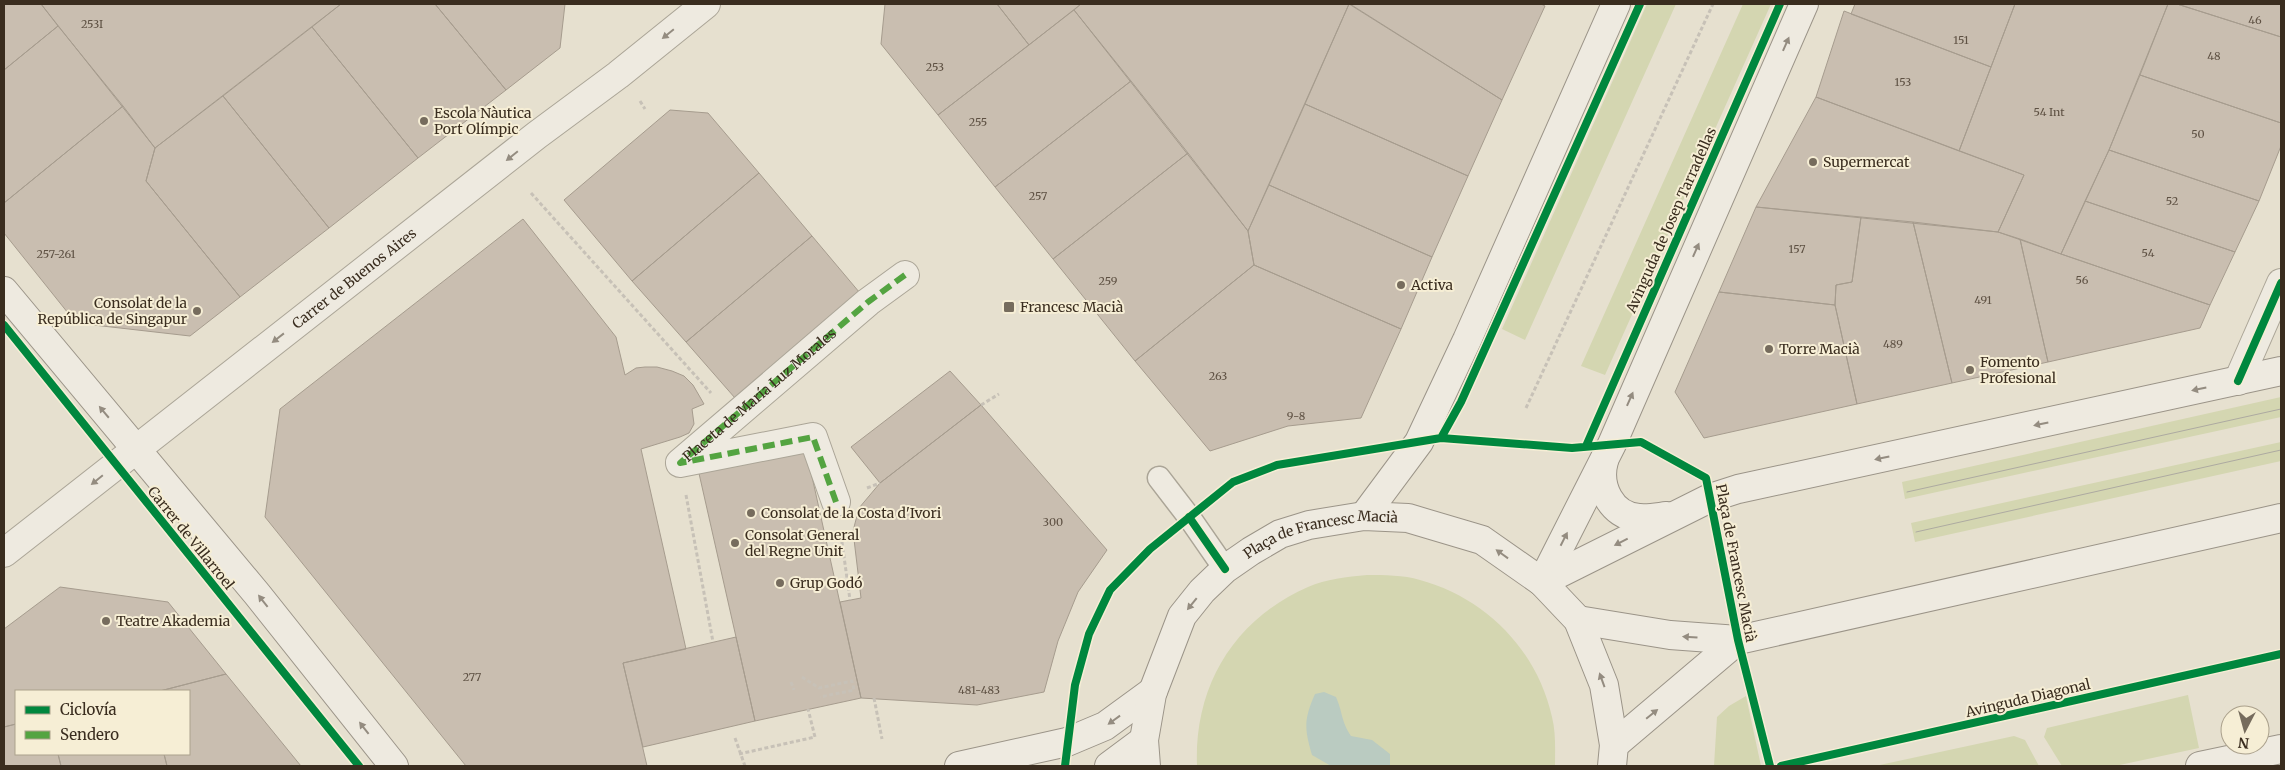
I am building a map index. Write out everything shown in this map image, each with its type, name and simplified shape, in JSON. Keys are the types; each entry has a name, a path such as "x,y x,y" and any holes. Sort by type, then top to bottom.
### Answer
{"main road":[{"name":"Carrer de Buenos Aires","path":"4,554 537,135 618,75 706,4"},
{"path":"1364,516 1419,442 1471,331 1616,4"},
{"path":"1542,582 1605,457 1804,4"},
{"name":"Placeta de María Luz Morales","path":"680,463 868,302 905,275"},
{"path":"2238,381 2281,283"},
{"name":"Carrer de Villarroel","path":"4,291 257,594 394,766"},
{"path":"1542,582 1710,498 1738,489 2281,371"},
{"name":"Placeta de María Luz Morales","path":"680,463 814,437 836,502"},
{"path":"1605,457 1602,475 1603,486 1612,504 1621,511 1638,518 1681,513"},
{"name":"Plaça de Francesc Macià","path":"1146,766 1144,740 1154,691 1182,616 1202,591 1225,569 1280,534 1309,524 1364,516 1408,518 1482,540 1542,582 1578,620 1604,684 1613,756"},
{"path":"1578,620 1670,635 1738,640 2281,518"},
{"path":"1613,756 1738,640"},
{"path":"959,766 1067,742 1105,726 1154,691"},
{"path":"1109,766 1144,740"},
{"path":"2200,766 2281,749"}],"lane":[{"path":"1159,478 1190,517 1225,569"}],"path":[{"path":"1526,408 1713,4"},
{"path":"638,98 645,109"},
{"path":"531,193 734,418"},
{"path":"981,404 999,394"},
{"path":"680,463 713,642"},
{"path":"802,677 819,688 852,681 854,690 820,697"},
{"path":"791,682 794,690"},
{"path":"874,698 882,739"},
{"path":"739,754 815,737 808,709"},
{"path":"735,738 739,754 745,766"}],"green space":[{"path":"1647,4 1676,4 1525,340 1502,329"},
{"path":"1743,4 1771,4 1605,375 1581,366"},
{"path":"2281,397 2281,417 1905,499 1902,482"},
{"path":"2281,442 2281,461 1915,542 1911,523"},
{"path":"1367,575 1407,577 1444,588 1487,614 1505,630 1521,649 1545,693 1554,729 1555,766 1197,766 1198,737 1203,709 1211,683 1223,659 1239,637 1259,618 1282,601 1308,587 1329,580"},
{"path":"2188,695 2199,748 2115,766 2062,766 2044,737 2047,728"},
{"path":"1746,696 1761,766 1714,766 1717,717 1729,706"},
{"path":"2014,736 2025,740 2039,766 1875,766"}],"shaded area":[{"path":"1324,692 1336,697 1345,726 1351,736 1372,740 1390,754 1390,766 1331,766 1312,755 1306,724 1307,717 1315,694"}],"building":[{"path":"4,4 41,4 58,26 4,70"},
{"path":"41,4 341,4 155,148"},
{"path":"341,4 435,4 506,90 418,158 312,27"},
{"path":"435,4 565,4 560,48 506,90"},
{"path":"885,4 997,4 1029,45 938,115 881,44"},
{"path":"997,4 1081,4 1029,45"},
{"path":"1081,4 1349,4 1248,231 1074,10"},
{"path":"1349,4 1502,100 1468,176 1305,104"},
{"path":"1350,4 1541,4 1545,6 1502,100"},
{"path":"1855,4 2015,4 1991,67 1851,14"},
{"path":"2015,4 2168,4 2109,150 2061,254 1998,232 2024,175 1959,151"},
{"path":"2168,4 2177,4 2281,37 2281,123 2140,75"},
{"path":"2177,4 2281,4 2281,37"},
{"path":"1074,10 1131,81 995,187 938,115"},
{"path":"1844,11 1991,67 1959,151 1816,97"},
{"path":"58,26 123,106 4,203 4,70"},
{"path":"312,27 418,158 329,228 223,96"},
{"path":"2140,75 2281,123 2281,146 2259,201 2109,150"},
{"path":"1131,81 1188,153 1053,259 995,187"},
{"path":"223,96 329,228 240,297 146,181 155,148"},
{"path":"1816,97 2024,175 1998,232 1756,207"},
{"path":"1305,104 1468,176 1432,257 1269,185"},
{"path":"123,106 155,148 146,181 240,297 190,336 76,323 4,233 4,203"},
{"path":"670,110 708,113 759,173 632,281 564,200"},
{"path":"2109,150 2259,201 2235,252 2085,201"},
{"path":"1188,153 1248,231 1254,265 1135,361 1053,259"},
{"path":"759,173 812,236 686,342 632,281"},
{"path":"1269,185 1432,257 1401,329 1254,265 1248,231"},
{"path":"2085,201 2235,252 2210,305 2061,254"},
{"path":"1756,207 1861,217 1852,282 1836,285 1835,305 1719,292"},
{"path":"1861,217 1913,222 1952,383 1857,404 1835,305 1836,285 1852,282"},
{"path":"523,219 616,337 625,375 636,368 645,367 657,367 672,371 684,376 693,385 704,404 692,409 694,424 689,433 641,449 686,649 623,663 647,766 466,766 265,517 280,409"},
{"path":"1913,222 1998,232 2020,239 2048,362 1952,383"},
{"path":"812,236 865,299 742,406 686,342"},
{"path":"2020,239 2210,305 2200,328 2048,362"},
{"path":"1254,265 1401,329 1361,418 1288,426 1210,451 1135,361"},
{"name":"Torre Macià","path":"1719,292 1835,305 1857,404 1704,438 1675,392"},
{"path":"950,371 981,405 880,483 851,447"},
{"path":"981,405 1107,550 1078,592 1058,641 1044,692 977,705 861,698 840,602 861,598 853,531 859,508 880,483"},
{"name":"Grup Godó","path":"805,445 861,698 755,721 698,469"},
{"path":"60,587 168,602 226,674 164,690 15,690 15,724 4,727 4,629"},
{"path":"736,637 755,721 643,747 623,663"},
{"path":"226,674 301,766 167,766 164,755 190,755 190,690 164,690"},
{"path":"15,724 15,755 58,755 61,766 4,766 4,727"},
{"path":"58,755 164,755 167,766 61,766"}],"tram line":[{"path":"1907,492 2281,409"},
{"path":"1916,532 2281,450"}],"marked path":[{"path":"836,502 813,437 680,463 868,302 905,275"}],"cycle path":[{"path":"1441,438 1461,402 1640,4"},
{"name":"Avinguda de Josep Tarradellas","path":"1586,446 1780,4"},
{"path":"2238,381 2281,283"},
{"path":"4,325 359,766"},
{"path":"1065,766 1075,685 1089,634 1110,590 1150,549 1233,482 1277,465 1441,438 1572,448 1641,442 1706,478 1738,640 1770,766"},
{"path":"1189,517 1225,569"},
{"name":"Avinguda Diagonal","path":"1781,766 2281,654"}],"place":[{"name":"Escola Nàutica Port Olímpic","path":"424,121"},
{"name":"Supermercat","path":"1813,162"},
{"name":"Activa","path":"1401,285"},
{"name":"Francesc Macià","path":"1009,307"},
{"name":"Consolat de la República de Singapur","path":"197,311"},
{"name":"Torre Macià","path":"1769,349"},
{"name":"Fomento Profesional","path":"1970,370"},
{"name":"Consolat de la Costa d'Ivori","path":"751,513"},
{"name":"Consolat General del Regne Unit","path":"735,543"},
{"name":"Grup Godó","path":"780,583"},
{"name":"Teatre Akademia","path":"106,621"}]}
